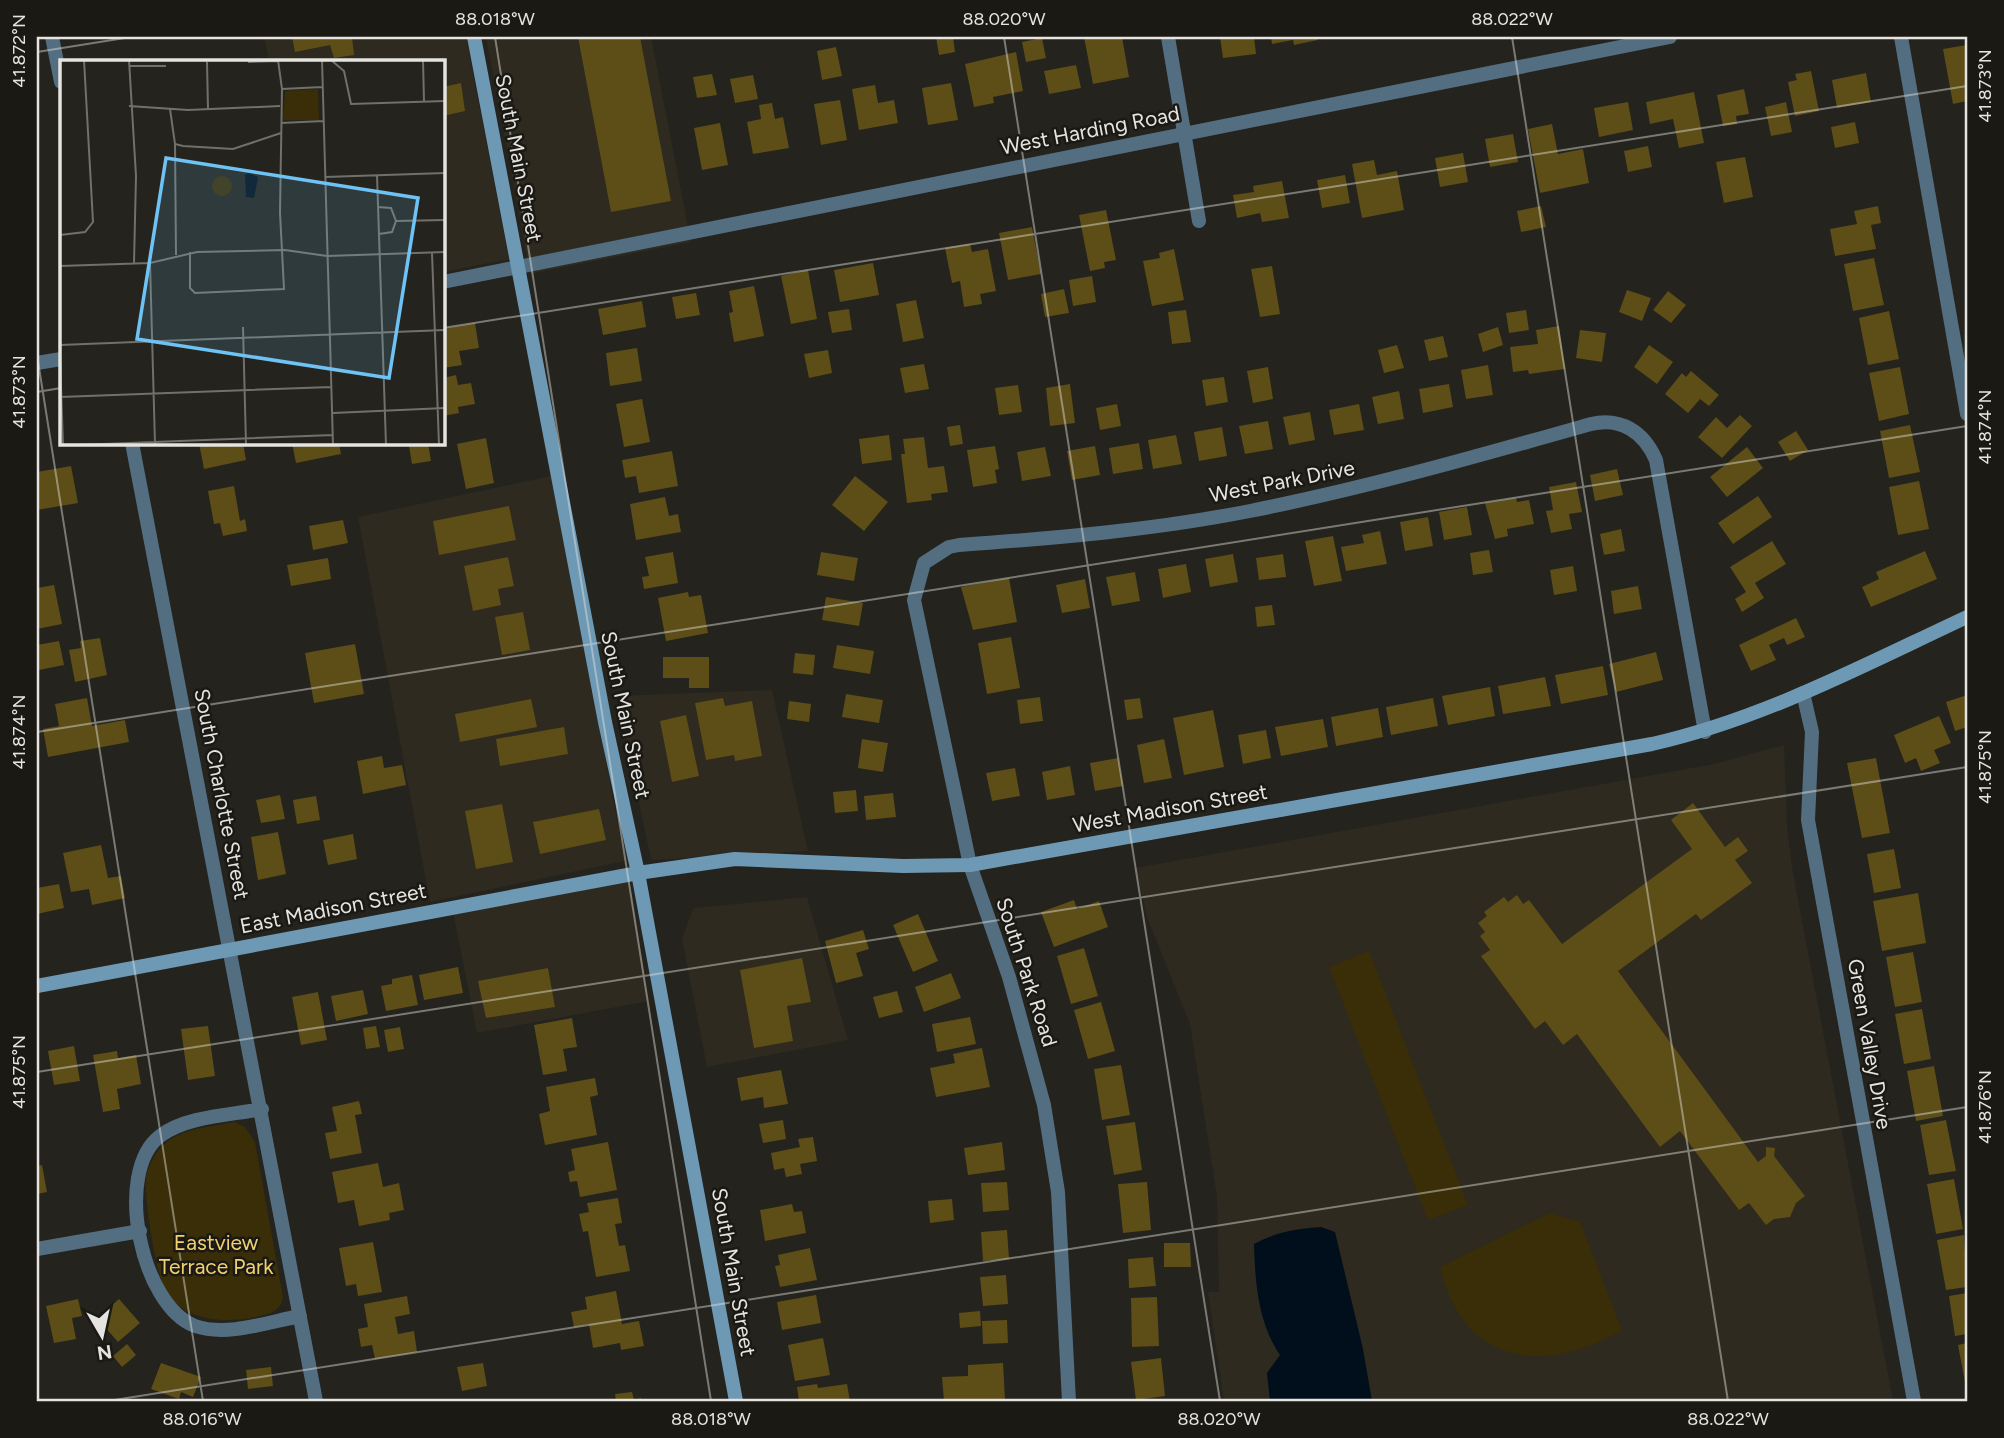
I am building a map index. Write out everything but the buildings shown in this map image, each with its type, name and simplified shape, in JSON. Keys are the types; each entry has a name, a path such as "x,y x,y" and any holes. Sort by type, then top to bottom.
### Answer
{"street":[{"path":"52,37 60,77"},
{"name":"South Main Street","path":"474,37 606,730 638,873 736,1401"},
{"path":"1168,37 1199,221"},
{"name":"West Harding Road","path":"444,282 1670,37"},
{"path":"1901,37 1967,414"},
{"path":"37,363 60,359"},
{"name":"West Park Drive","path":"924,563 949,548 960,545 1156,526 1340,492 1604,421 1635,430 1657,460 1705,732"},
{"name":"South Charlotte Street","path":"132,444 316,1401"},
{"name":"South Park Road","path":"924,563 914,600 970,865 1035,1065 1052,1149 1058,1192 1069,1401"},
{"path":"1803,694 1967,617"},
{"name":"West Madison Street","path":"638,873 735,859 903,866 970,865 1652,744 1705,732 1803,694"},
{"name":"Green Valley Drive","path":"1803,694 1812,732 1807,795 1810,831 1914,1401"},
{"name":"East Madison Street","path":"37,986 638,873"},
{"path":"262,1109 188,1123 159,1136 149,1146 136,1174 135,1193 141,1231 153,1283 175,1313 195,1325 232,1329 300,1316"},
{"path":"37,1250 141,1231"}],"shaded area":[{"path":"264,37 466,37 509,259 444,272 444,60 269,60"},
{"path":"486,37 651,37 691,242 530,274"},
{"path":"551,476 625,861 430,902 358,517"},
{"path":"772,690 808,851 651,860 617,696"},
{"path":"1784,745 1787,827 1793,873 1893,1401 1224,1401 1208,1292 1219,1292 1217,1197 1190,1024 1147,917 1136,868 1714,764"},
{"path":"629,880 649,1001 477,1033 453,912"},
{"path":"807,897 848,1040 707,1067 682,939 693,908"}],"green space":[{"path":"1369,951 1468,1205 1428,1220 1329,967"},
{"name":"Eastview Terrace Park","path":"234,1122 245,1127 255,1142 283,1297 277,1309 269,1313 244,1319 220,1320 185,1310 167,1294 159,1272 152,1237 146,1178 155,1156 171,1139 197,1129"},
{"path":"1550,1213 1580,1222 1622,1330 1592,1345 1563,1353 1536,1356 1510,1352 1487,1342 1467,1325 1451,1300 1440,1267"}],"water":[{"path":"1321,1227 1335,1232 1363,1349 1372,1401 1270,1401 1267,1373 1280,1355 1262,1316 1254,1244 1286,1232"}]}
